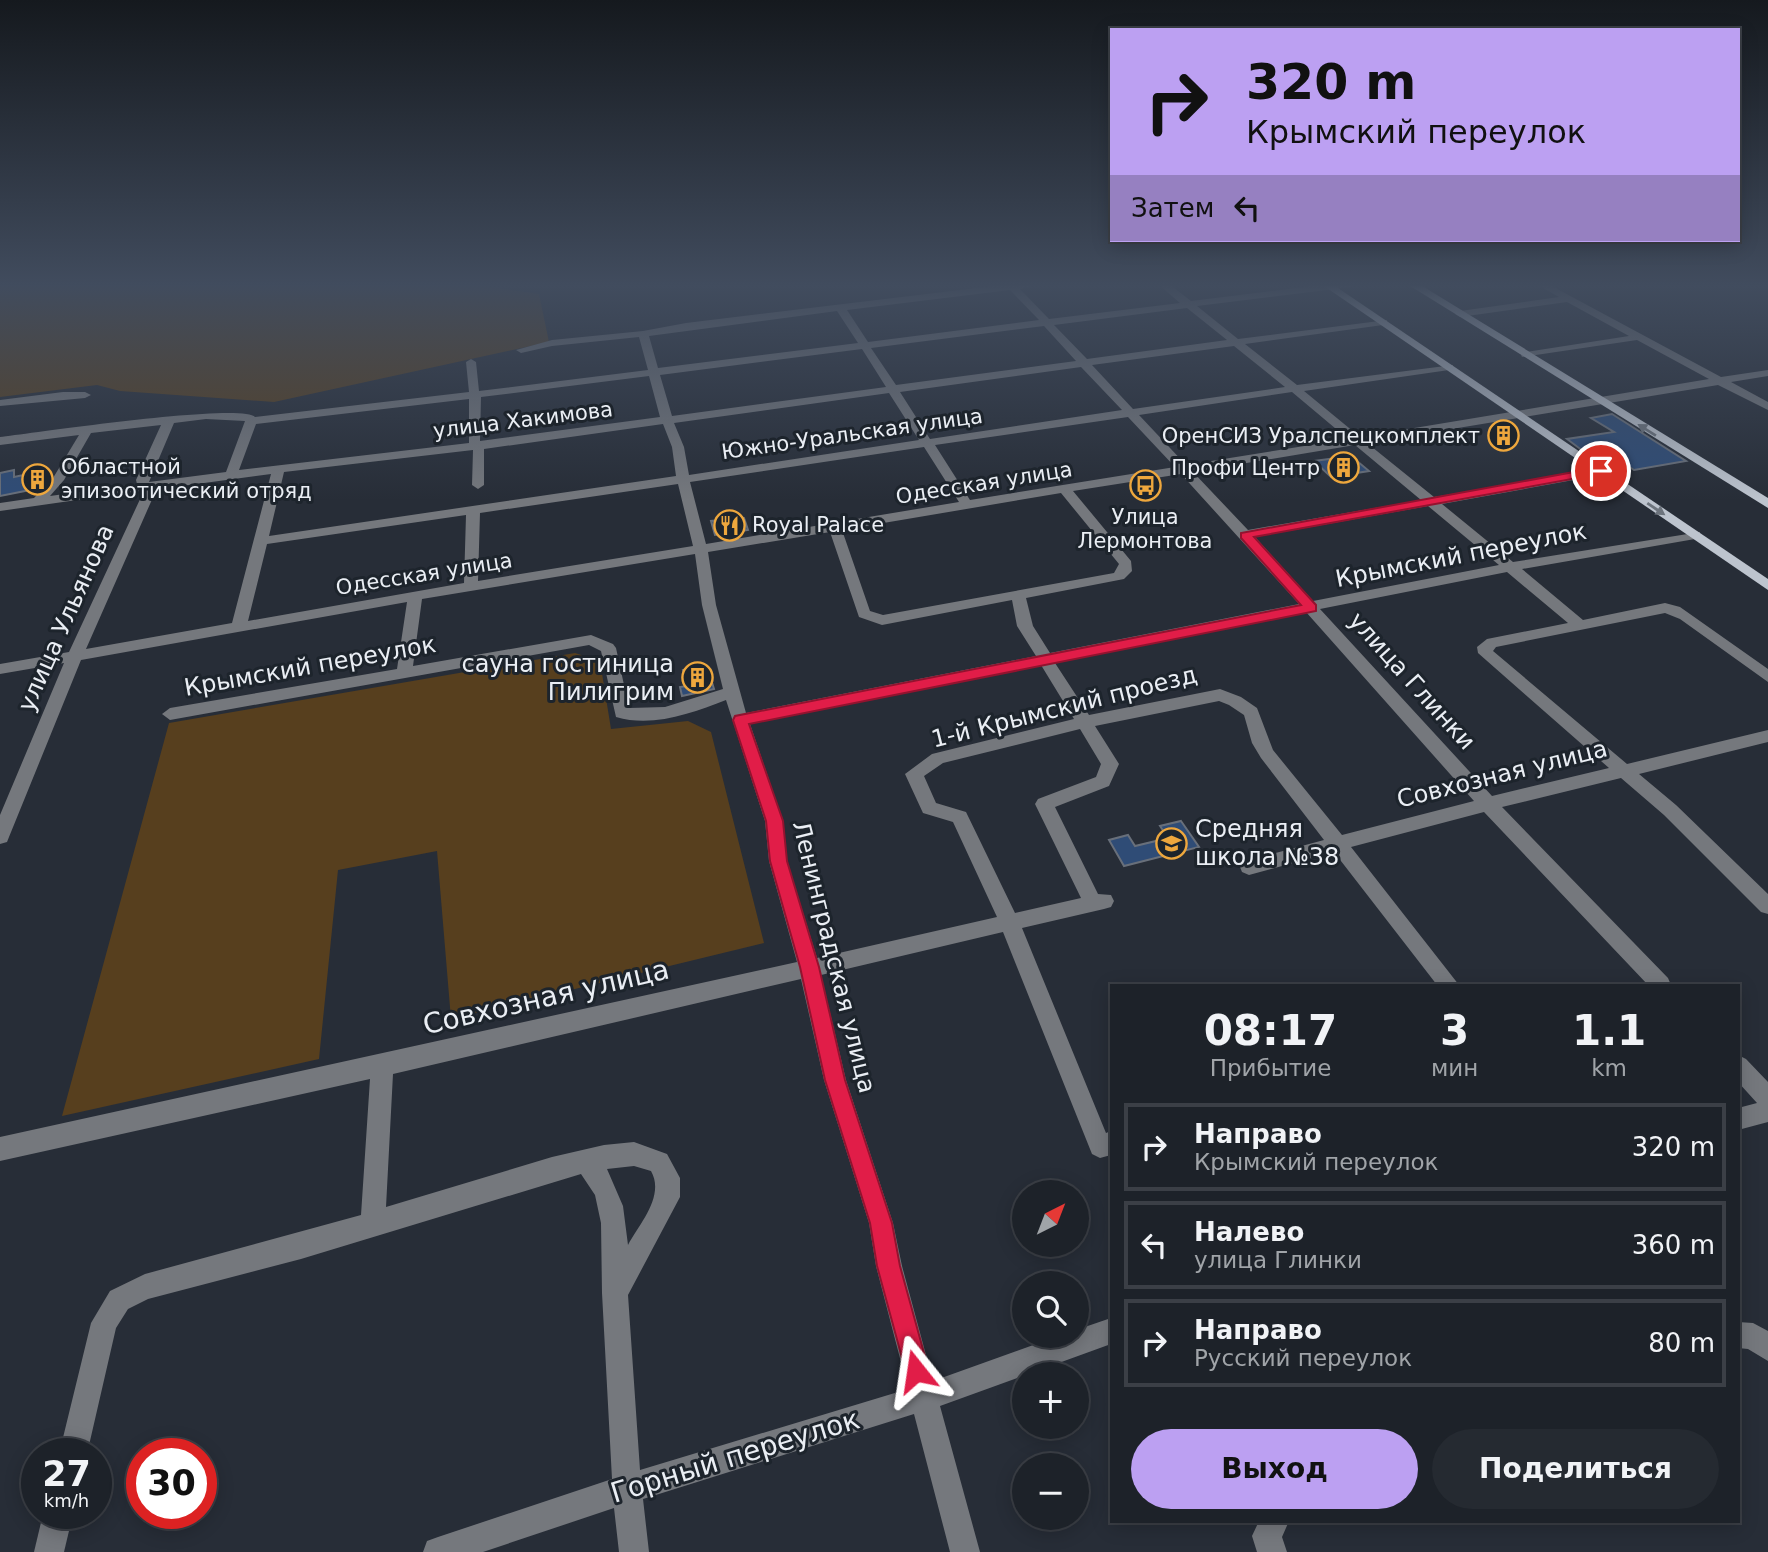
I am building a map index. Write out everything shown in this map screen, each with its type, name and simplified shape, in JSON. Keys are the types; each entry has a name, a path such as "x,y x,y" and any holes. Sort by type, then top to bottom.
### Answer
{"main road":[{"path":"1433,356 1768,586"},
{"path":"1528,356 1768,504"}],"street":[{"name":"Ленинградская улица","path":"648,356 678,447 683,479 701,549 708,598 740,720 774,821 778,861 810,967 835,1080 881,1223 889,1266 965,1552"},
{"path":"251,421 781,356"},
{"path":"873,356 968,507"},
{"name":"улица Глинки","path":"1076,356 1245,535 1488,804 1660,984"},
{"name":"улица Хакимова","path":"2,510 38,502 231,475 478,446 1139,356"},
{"path":"1255,356 1578,623"},
{"path":"1674,356 1768,408"},
{"path":"471,362 472,388 475,393 474,442 478,446 478,485"},
{"name":"Южно-Уральская улица","path":"260,541 926,441 1449,367"},
{"name":"Одесская улица","path":"0,669 415,596 1066,491 1768,373"},
{"path":"0,402 62,395 85,396"},
{"path":"0,442 169,421 249,416 251,421 231,475"},
{"name":"улица Ульянова","path":"0,836 75,654 148,495 142,480 169,421"},
{"path":"38,502 58,480 87,431"},
{"path":"239,626 279,469"},
{"path":"1245,535 1601,471"},
{"path":"835,528 864,614 873,618 889,620 1119,576 1125,570 1126,564 1066,491"},
{"path":"471,587 473,511"},
{"name":"Крымский переулок","path":"740,720 1510,567 1695,535"},
{"path":"404,673 415,596"},
{"path":"1018,596 1025,626 1086,722"},
{"path":"1768,677 1675,610 1665,608 1578,623 1492,643 1485,647 1486,653 1626,771 1768,906"},
{"name":"Крымский переулок","path":"170,714 590,640 608,648 622,713 661,715 733,691"},
{"name":"1-й Крымский проезд","path":"1010,924 960,817 929,808 914,775 938,758 1086,722 1220,695 1249,708 1257,720 1259,743 1448,984"},
{"name":"Совхозная улица","path":"0,1149 1010,924 1098,902 1044,804 1102,781 1110,764 1086,722"},
{"name":"Совхозная улица","path":"1250,867 1488,804 1768,736"},
{"path":"1010,924 1100,1146 1110,1143"},
{"path":"373,1224 382,1065"},
{"path":"1740,1068 1768,1098"},
{"path":"1740,1118 1768,1111"},
{"path":"77,1438 104,1324 119,1300 145,1287 586,1161 634,1154 659,1162 668,1178 668,1198 615,1293"},
{"path":"586,1161 598,1173 609,1193 613,1219 627,1489 634,1552"},
{"name":"Горный переулок","path":"438,1552 627,1489 923,1398 1110,1331"},
{"path":"1740,1335 1754,1336 1768,1348"},
{"path":"1272,1552 1267,1536 1273,1523"},
{"path":"49,1552 54,1529"}],"shaded area":[{"path":"0,356 483,356 274,402 120,391 97,385 0,397"},
{"path":"575,653 600,661 611,729 688,721 711,732 764,943 451,1019 437,851 338,870 319,1059 62,1116 169,723"}],"building":[{"path":"1612,414 1686,461 1634,470 1601,448 1583,451 1567,439 1614,432 1591,418"},
{"name":"Профи Центр","path":"1351,456 1369,471 1331,477 1314,461"},
{"path":"14,470 14,477 47,470 45,483 40,488 0,496 0,473"},
{"name":"Royal Palace","path":"744,518 748,530 715,535 711,521"},
{"name":"сауна гостиница Пилигрим","path":"707,666 714,689 682,696 680,687 687,686 683,670"},
{"name":"Средняя школа №38","path":"1181,821 1199,847 1124,866 1109,840 1128,835 1135,846 1168,838 1160,826"}],"place":[{"name":"ОренСИЗ Уралспецкомплект","path":"1503,436"},
{"name":"Профи Центр","path":"1343,468"},
{"name":"Областной эпизоотический отряд","path":"38,479"},
{"name":"Улица Лермонтова","path":"1145,485"},
{"name":"Royal Palace","path":"729,525"},
{"name":"сауна гостиница Пилигрим","path":"697,678"},
{"name":"Средняя школа №38","path":"1172,843"}],"route":[{"path":"916,1371 889,1266 881,1223 835,1080 810,967 778,861 774,821 740,720 1045,658 1311,608 1245,535 1601,471"}]}
